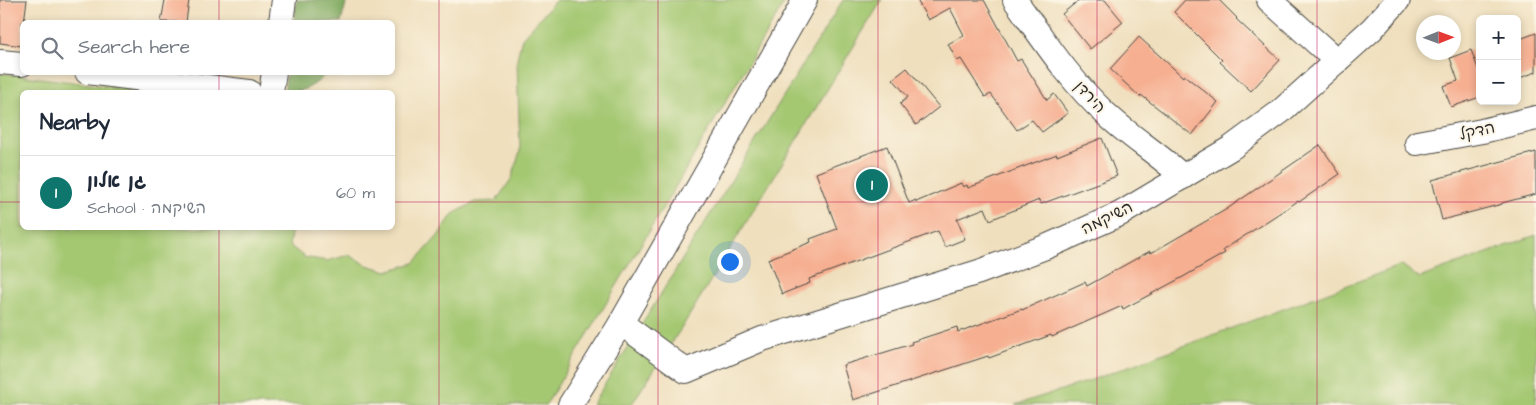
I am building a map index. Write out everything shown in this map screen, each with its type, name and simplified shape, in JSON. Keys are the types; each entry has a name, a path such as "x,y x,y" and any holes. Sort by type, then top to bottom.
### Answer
{"street":[{"path":"281,20 284,0"},
{"path":"570,405 621,322 805,0"},
{"name":"הירדן","path":"1014,0 1086,94 1106,114 1154,151 1183,177"},
{"path":"1269,0 1337,61"},
{"name":"השיקמה","path":"621,322 686,370 762,339 979,272 1048,246 1120,214 1230,148 1280,112 1372,29 1398,0"},
{"path":"0,62 20,64"},
{"path":"112,75 233,90"},
{"path":"271,90 274,75"},
{"name":"הדקל","path":"1417,143 1482,131 1536,118"}],"green space":[{"path":"297,0 347,0 342,20 294,20"},
{"path":"556,0 786,0 546,405 0,405 0,73 137,90 20,90 20,230 292,230 289,245 304,257 327,261 349,255 367,265 387,271 414,263 438,236 453,214 475,202 496,201 512,178 520,151 517,59 522,38"},
{"path":"843,0 882,0 684,324 631,405 592,405"},
{"path":"287,75 325,75 308,88 284,90"},
{"path":"1536,235 1536,405 1015,405 1086,382 1402,265 1419,278"}],"building":[{"path":"0,0 27,0 24,20 20,20 20,46 0,43"},
{"path":"165,0 189,0 186,20 161,20"},
{"path":"917,0 984,0 1017,61 1021,59 1047,100 1054,94 1068,113 1042,132 1032,120 1017,130 991,94 985,97 961,59 957,61 948,44 964,35 950,8 928,20"},
{"path":"1079,0 1105,0 1123,22 1090,49 1062,14"},
{"path":"1185,0 1219,0 1236,19 1280,60 1251,91 1220,62 1222,60 1174,12"},
{"path":"1536,33 1536,72 1521,78 1521,60 1521,39"},
{"path":"1139,37 1183,77 1184,75 1218,102 1192,135 1141,95 1140,97 1110,69"},
{"path":"1471,50 1476,63 1476,98 1451,107 1443,86 1458,81 1451,60 1461,60 1461,54"},
{"path":"907,68 939,107 916,125 900,104 908,97 893,79"},
{"path":"1102,138 1117,176 1041,204 1039,200 990,220 985,208 957,219 965,239 945,247 938,231 809,279 810,283 782,294 768,259 811,242 810,239 837,229 816,173 887,146 909,203 916,200 916,202 961,183 963,187 967,185 968,188"},
{"path":"1320,145 1340,174 1223,250 1225,253 1183,277 1123,309 1122,306 1052,337 1051,335 989,358 988,356 853,400 843,365 912,344 911,342 957,327 958,332 1022,310 1085,282 1087,286 1150,251 1151,253 1227,209"},
{"path":"1536,152 1536,194 1442,220 1432,180"}],"place":[{"name":"גן אלון","path":"872,185"}]}
